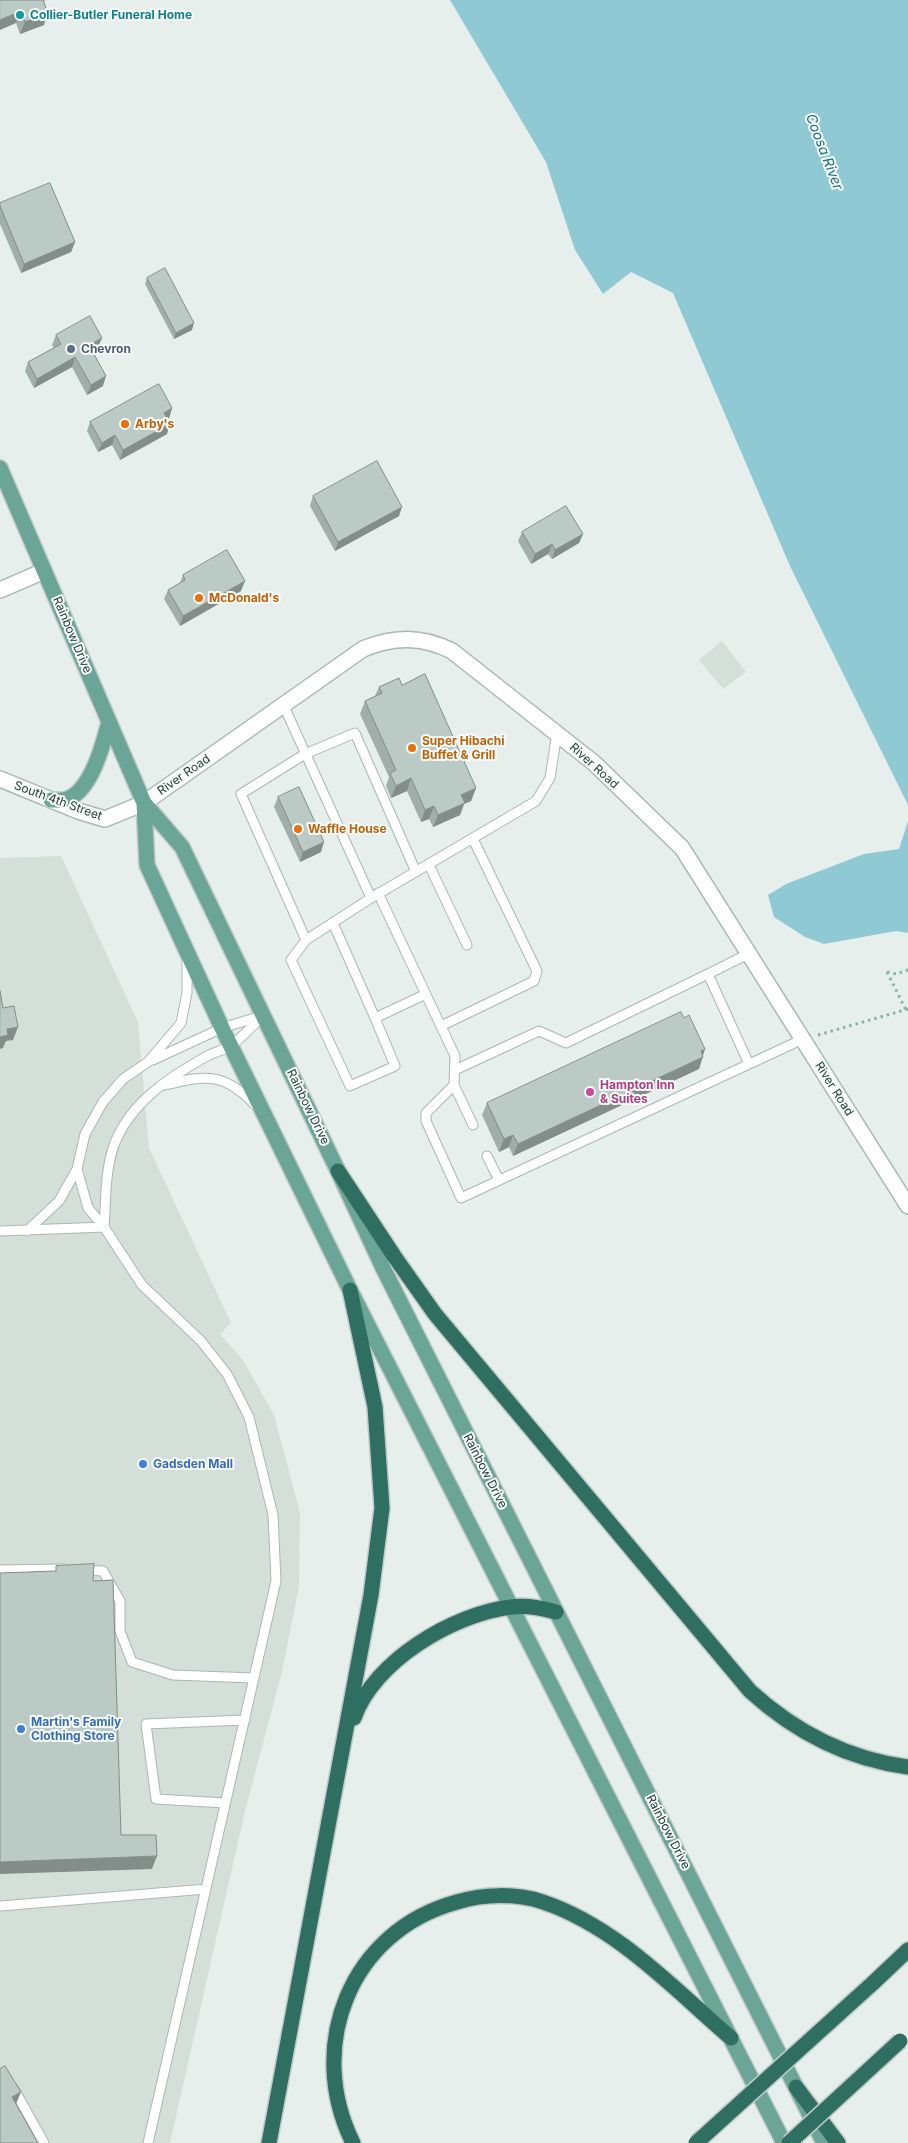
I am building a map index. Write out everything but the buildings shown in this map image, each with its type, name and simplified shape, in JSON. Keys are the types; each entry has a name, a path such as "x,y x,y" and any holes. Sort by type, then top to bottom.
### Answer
{"highway":[{"path":"338,1170 394,1256 435,1314 750,1691 784,1720 830,1746 872,1760 908,1767"},
{"path":"269,2143 371,1595 382,1508 375,1407 350,1290"},
{"path":"340,1758 360,1702 394,1664 410,1650 447,1627 482,1614 512,1607 542,1608 556,1612"},
{"path":"353,2143 339,2107 333,2072 334,2044 344,2002 364,1965 394,1934 428,1912 456,1902 484,1896 513,1897 542,1901 566,1911 604,1932 630,1950 731,2038"},
{"path":"696,2143 908,1950"},
{"path":"789,2143 905,2037"},
{"path":"796,2087 838,2143"}],"main road":[{"name":"Rainbow Drive","path":"0,468 144,803 182,847 264,1015 384,1270 824,2143"},
{"path":"51,800 66,800 84,784 95,766 109,722"},
{"name":"Rainbow Drive","path":"144,803 147,865 222,1028 350,1290 784,2143"}],"street":[{"path":"0,590 44,571"},
{"name":"River Road","path":"144,803 363,649 390,640 416,639 429,641 452,651 594,763 682,848 908,1206"},
{"name":"South 4th Street","path":"0,779 105,819 144,803"}],"lane":[{"path":"283,704 305,754 426,994 455,1056 454,1085 473,1125"},
{"path":"306,940 242,794 305,754 355,733 416,872"},
{"path":"333,922 395,1066 350,1086 291,960 306,940 333,922 536,801 550,778 557,733"},
{"path":"441,1026 534,981 537,971 473,838"},
{"path":"429,865 467,946"},
{"path":"148,1062 181,1023 187,993 187,953"},
{"path":"455,1070 539,1031 566,1043 748,954"},
{"path":"708,974 749,1064"},
{"path":"375,1018 426,994"},
{"path":"28,1231 59,1201 77,1169 85,1134 103,1102 123,1080 148,1062 222,1028 264,1015"},
{"path":"104,1228 107,1181 113,1149 127,1120 136,1108 160,1086 190,1066 231,1045 264,1015"},
{"path":"454,1085 426,1113 426,1121 461,1198 803,1039"},
{"path":"160,1086 194,1078 216,1079 231,1083 245,1094 265,1116"},
{"path":"487,1156 498,1180"},
{"path":"77,1169 88,1208 104,1228 142,1285 201,1340 227,1374 249,1417 273,1515 276,1581 148,2143"},
{"path":"0,1231 104,1228"},
{"path":"0,1570 103,1571 120,1601 120,1631 132,1662 173,1675 254,1678"},
{"path":"226,1804 156,1800 146,1724 245,1720"},
{"path":"0,1906 206,1889"},
{"path":"8,2079 44,2143"}],"path":[{"path":"803,1039 907,1010 886,972 896,974 908,970"}],"shaded area":[{"path":"722,641 746,672 723,689 699,660"},
{"name":"Gadsden Mall","path":"61,856 138,1022 149,1148 231,1323 220,1334 243,1360 274,1415 300,1513 299,1586 282,1672 245,1811 170,2143 0,2143 0,858"}],"water":[{"name":"Coosa River","path":"450,0 908,0 908,805 790,566 673,293 631,272 603,294 575,250 546,162"},
{"path":"908,821 908,933 896,931 824,944 805,937 774,917 768,895 786,884 864,854 899,849"}],"place":[{"name":"Collier-Butler Funeral Home","path":"20,15"},
{"name":"Chevron","path":"71,349"},
{"name":"Arby's","path":"125,424"},
{"name":"McDonald's","path":"199,598"},
{"name":"Super Hibachi Buffet & Grill","path":"412,748"},
{"name":"Waffle House","path":"298,829"},
{"name":"Hampton Inn & Suites","path":"590,1092"},
{"name":"Gadsden Mall","path":"143,1464"},
{"name":"Martin's Family Clothing Store","path":"21,1729"}]}
